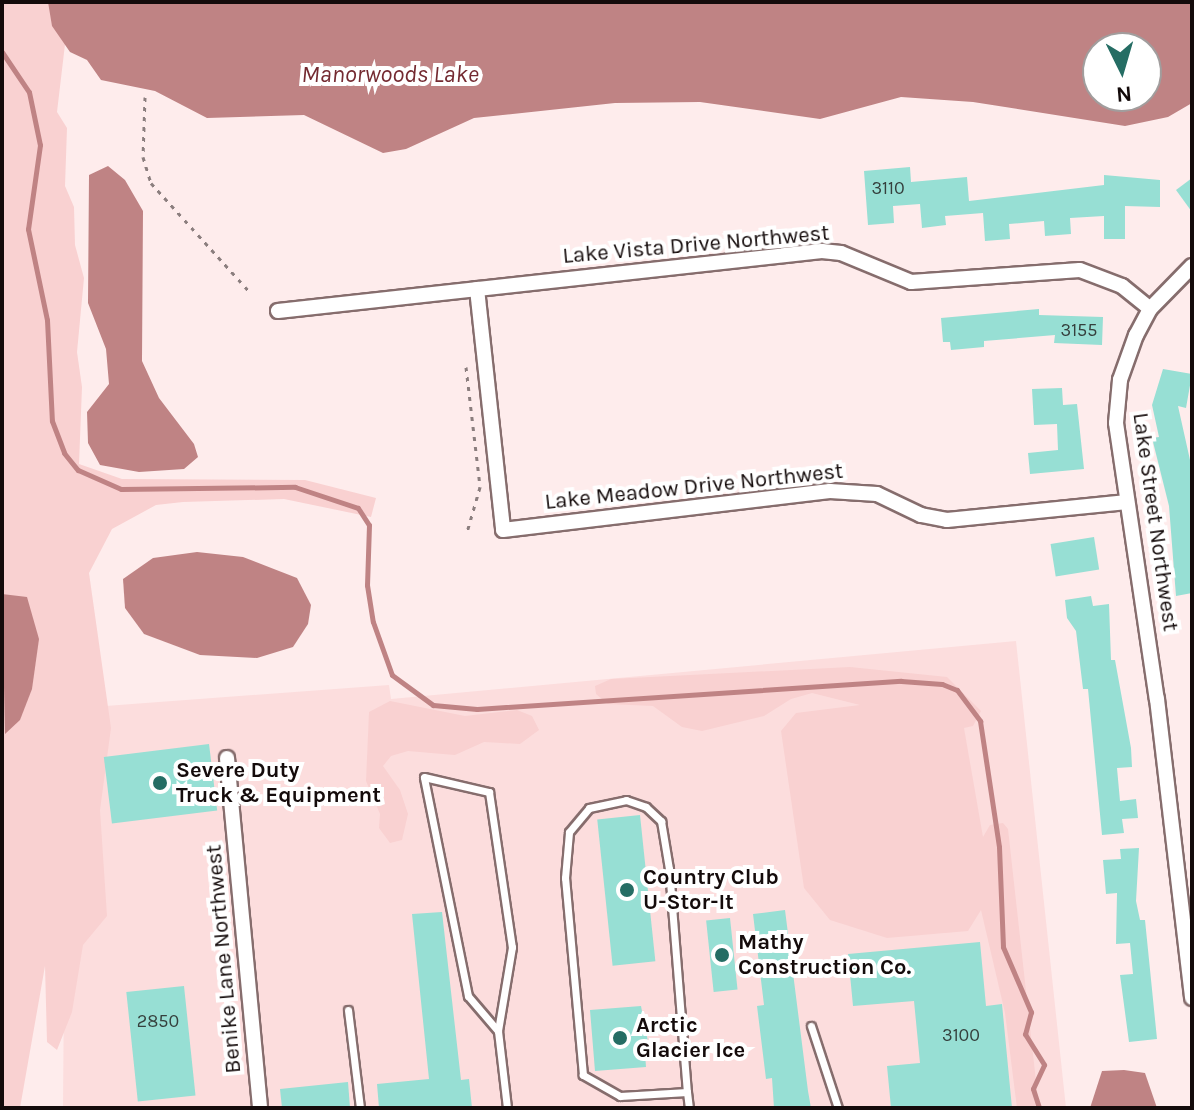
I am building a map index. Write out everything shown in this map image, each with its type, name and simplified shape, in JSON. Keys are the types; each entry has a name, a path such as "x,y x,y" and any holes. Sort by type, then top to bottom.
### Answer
{"street":[{"name":"Lake Vista Drive Northwest","path":"278,311 822,251 841,253 911,282 1080,270 1122,286 1150,309"},
{"name":"Lake Street Northwest","path":"1192,266 1150,309 1128,353 1117,401 1127,502 1157,699 1192,998"},
{"name":"Lake Meadow Drive Northwest","path":"477,289 503,530 830,491 877,494 928,517 947,520 1127,502"},
{"name":"Benike Lane Northwest","path":"227,758 260,1108"}],"lane":[{"path":"498,1031 468,996 424,777 489,792 512,947 498,1031 507,1108"},
{"path":"687,1092 620,1096 583,1075 565,878 569,832 589,808 626,800 646,807 661,821 689,1108"},
{"path":"348,1010 360,1108"},
{"path":"811,1026 838,1108"}],"path":[{"path":"145,97 143,157 151,183 249,291"},
{"path":"466,367 480,487 467,532"}],"shaded area":[{"path":"2,2 70,2 57,112 67,128 65,186 74,207 75,245 84,278 77,352 82,387 79,464 122,479 305,480 376,498 371,517 284,499 156,505 112,529 89,573 111,728 100,810 107,916 83,945 72,1012 57,1050 47,1042 45,966 20,1108 2,1108"},
{"path":"1016,641 1066,1108 63,1108 65,860 92,707 389,685 391,699"},
{"path":"850,667 947,677 981,711 973,726 964,728 983,837 990,825 1003,823 1008,829 1039,1108 1017,1108 1005,1013 981,910 968,931 887,938 830,920 804,888 781,731 796,713 860,705 812,693 791,699 764,716 702,731 682,727 653,706 608,704 596,694 595,686 611,679"},
{"path":"390,701 465,716 517,710 532,716 539,730 520,744 484,742 455,755 408,751 391,756 383,766 400,790 408,814 402,840 390,843 379,828 380,814 366,781 369,712"}],"water":[{"name":"Manorwoods Lake","path":"48,2 1192,2 1192,103 1168,117 1125,126 973,102 901,97 820,119 700,102 615,103 474,118 406,149 383,153 304,115 207,118 155,91 101,80 87,60 70,52 52,26"},
{"path":"108,166 125,180 143,211 142,361 159,398 194,444 198,457 184,469 139,472 100,465 88,443 87,412 109,384 106,349 88,303 89,175"},
{"path":"197,552 243,557 297,578 311,605 308,624 293,647 257,658 200,655 144,634 125,608 123,579 153,558"},
{"path":"2,594 27,597 39,639 32,689 20,720 5,734"},
{"path":"1102,1071 1145,1073 1157,1108 1090,1108"}],"building":[{"path":"910,167 911,182 967,177 969,201 1104,185 1104,175 1160,180 1160,207 1125,206 1125,239 1104,239 1104,216 1070,218 1071,234 1045,236 1044,221 1009,224 1010,239 985,241 983,213 945,216 946,225 922,228 920,204 893,206 894,223 868,225 864,171"},
{"path":"1192,178 1192,212 1176,190"},
{"path":"1039,309 1039,315 1103,317 1102,345 1054,343 1055,335 984,341 984,347 951,350 950,342 943,342 941,318"},
{"path":"1163,369 1192,374 1186,408 1178,406 1192,469 1192,593 1176,596 1169,506 1152,438 1159,437 1152,405"},
{"path":"1062,388 1063,405 1077,404 1084,469 1030,474 1028,453 1058,450 1057,424 1034,425 1032,389"},
{"path":"1094,537 1099,570 1056,576 1051,544"},
{"path":"1091,596 1093,606 1109,604 1111,660 1115,660 1131,748 1132,767 1117,768 1120,801 1136,799 1138,818 1122,819 1124,833 1102,835 1088,689 1083,689 1076,631 1067,618 1065,600"},
{"name":"Severe Duty Truck & Equipment","path":"209,744 217,811 112,823 104,757"},
{"name":"Country Club U-Stor-It","path":"640,815 655,961 613,966 597,819"},
{"path":"1139,848 1136,901 1140,920 1145,920 1157,1039 1129,1042 1120,975 1133,974 1130,943 1116,944 1117,893 1106,894 1103,860 1121,859 1120,849"},
{"path":"785,910 811,1108 774,1108 772,1078 766,1079 757,1006 764,1005 753,914"},
{"path":"442,912 461,1080 469,1079 472,1108 379,1108 377,1084 429,1079 412,914"},
{"name":"Mathy Construction Co.","path":"730,918 738,990 714,992 706,921"},
{"path":"980,942 986,1006 1002,1004 1012,1108 891,1108 887,1066 920,1063 914,1001 853,1006 848,954"},
{"path":"184,986 195,1095 138,1101 126,992"},
{"name":"Arctic Glacier Ice","path":"641,1006 650,1052 645,1053 646,1067 595,1071 590,1010"},
{"path":"348,1082 350,1108 282,1108 280,1089"}],"waterway":[{"path":"2,52 29,92 40,145 28,229 47,320 52,421 64,453 78,470 121,489 295,487 358,508 369,525 367,585 373,622 392,675 433,705 477,709 901,681 942,684 957,690 980,721 999,847 1003,947 1031,1012 1025,1034 1044,1065 1033,1089 1039,1108"}],"place":[{"name":"Severe Duty Truck & Equipment","path":"160,783"},
{"name":"Country Club U-Stor-It","path":"627,890"},
{"name":"Mathy Construction Co.","path":"722,955"},
{"name":"Arctic Glacier Ice","path":"620,1038"}]}
